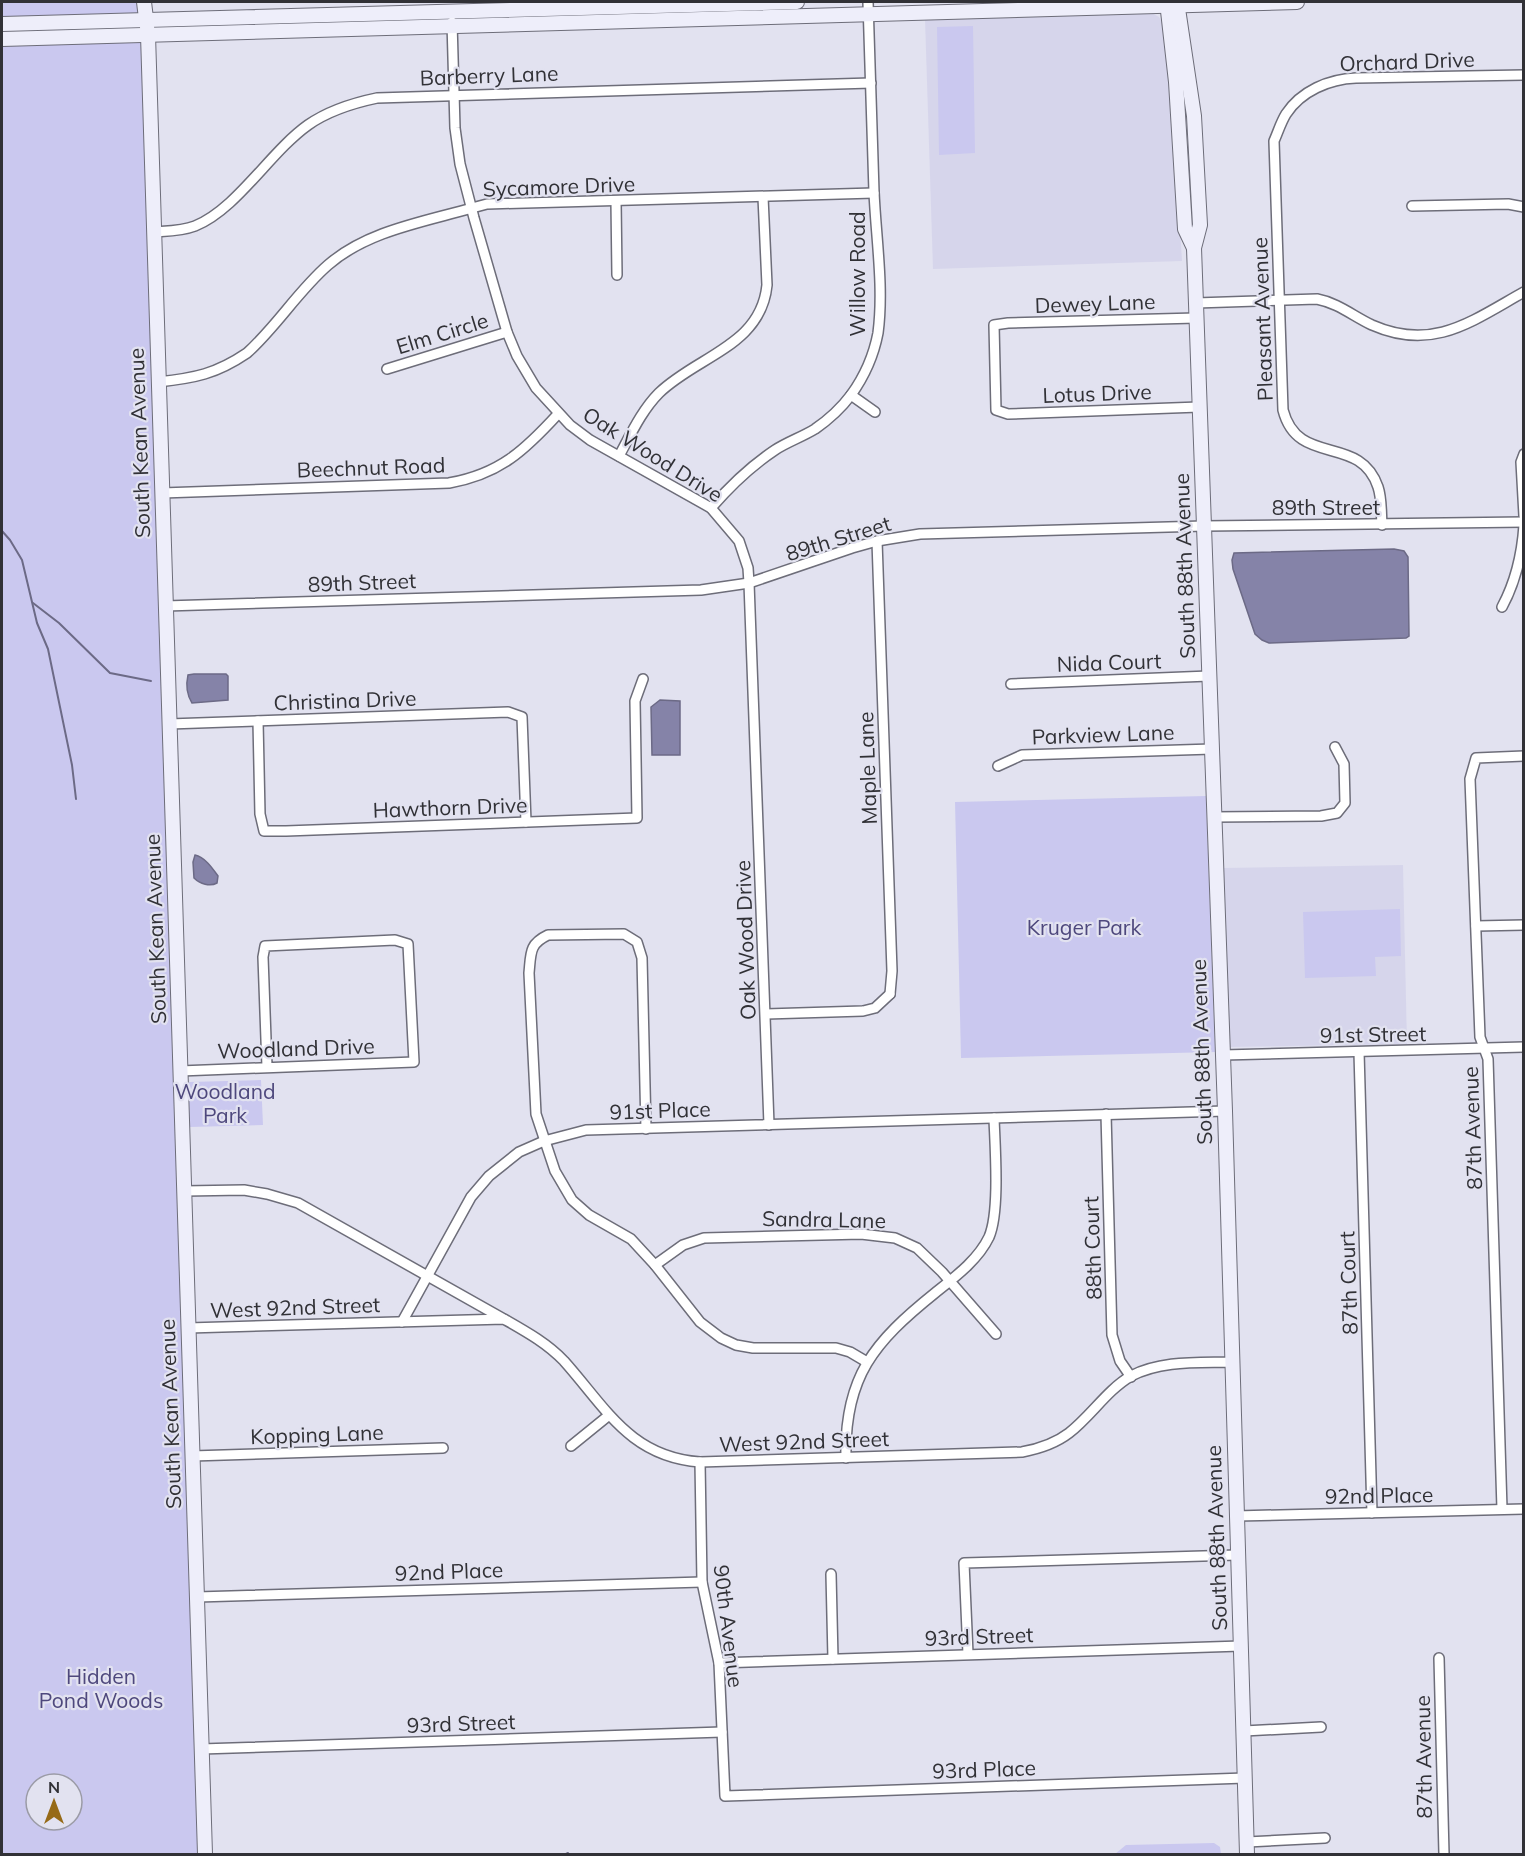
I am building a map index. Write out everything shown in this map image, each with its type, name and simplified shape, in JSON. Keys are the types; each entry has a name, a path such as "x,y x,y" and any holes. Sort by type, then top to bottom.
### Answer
{"street":[{"name":"South Kean Avenue","path":"144,2 148,36 205,1854"},
{"path":"2,24 451,11 582,4 797,2"},
{"path":"2,39 694,19 868,8 1297,2"},
{"path":"694,3 694,19"},
{"name":"South 88th Avenue","path":"1172,3 1194,116 1200,225 1194,248 1196,318 1225,1111 1247,1848"},
{"path":"582,4 584,21"},
{"name":"Willow Road","path":"711,508 756,463 815,429 851,395 867,368 875,345 878,332 879,273 868,8"},
{"name":"Oak Wood Drive","path":"451,11 458,150 507,332 528,375 558,414 590,440 711,508 739,541 748,568 769,1125"},
{"name":"Orchard Drive","path":"1296,100 1322,85 1345,79 1524,75"},
{"name":"Barberry Lane","path":"154,232 192,227 218,213 289,141 310,124 347,106 377,98 871,82"},
{"name":"Pleasant Avenue","path":"1296,100 1284,116 1274,141 1283,410 1286,420 1297,437 1316,447 1347,454 1366,467 1378,488 1382,525"},
{"name":"Sycamore Drive","path":"158,382 207,374 232,363 247,353 326,267 351,248 378,236 487,204 874,193"},
{"path":"619,456 638,420 658,394 669,384 740,337 759,316 767,285 763,197"},
{"path":"616,201 617,275"},
{"path":"1412,206 1508,204 1524,207"},
{"path":"1196,303 1308,299 1327,301 1382,328 1398,333 1422,335 1436,334 1456,328 1524,292"},
{"name":"Dewey Lane","path":"996,410 994,326 1008,323 1196,318"},
{"name":"Elm Circle","path":"387,369 507,332"},
{"path":"851,395 875,412"},
{"name":"Lotus Drive","path":"996,410 1008,414 1199,408"},
{"name":"Beechnut Road","path":"162,493 449,483 496,469 511,460 530,444 558,414"},
{"path":"1524,454 1521,462 1524,516"},
{"path":"1502,607 1511,592 1519,564 1524,523"},
{"name":"89th Street","path":"165,606 688,591 750,584 877,541 941,533 1204,526 1524,523"},
{"name":"Maple Lane","path":"877,541 892,971 890,994"},
{"name":"Nida Court","path":"1011,684 1209,676"},
{"name":"Hawthorn Drive","path":"258,721 260,814 264,831 637,818 635,701 643,679"},
{"name":"Christina Drive","path":"169,724 508,712 522,717 526,822"},
{"path":"1214,817 1321,816 1337,813 1342,809 1346,797 1344,764 1335,747"},
{"name":"Parkview Lane","path":"998,766 1022,755 1212,749"},
{"name":"87th Avenue","path":"1502,1509 1489,1071 1488,1059 1480,1037 1470,779 1476,758 1524,756"},
{"path":"1476,926 1524,925"},
{"path":"646,1129 642,958 637,942 624,934 548,935 537,940 531,949 529,972 534,1101 536,1114 555,1171 572,1200 589,1215 631,1239 655,1265 700,1322 736,1345 775,1349 836,1348 850,1352 867,1362"},
{"name":"Woodland Drive","path":"180,1071 414,1062 408,944 396,940 265,946 263,957 267,1067"},
{"path":"766,1014 863,1011 875,1008 890,994 898,1000"},
{"name":"91st Street","path":"1223,1055 1524,1047"},
{"name":"87th Court","path":"1359,1052 1372,1513"},
{"name":"91st Place","path":"427,1275 471,1197 505,1161 544,1140 586,1130 1225,1111"},
{"name":"88th Court","path":"1106,1114 1112,1335 1120,1361 1131,1377"},
{"path":"846,1458 849,1407 867,1362 885,1338 909,1314 950,1282 975,1258 982,1249 993,1225 995,1207 994,1118"},
{"path":"184,1191 244,1190 298,1203 504,1319"},
{"name":"Sandra Lane","path":"655,1265 683,1245 704,1238 872,1234 896,1238 917,1248 996,1334"},
{"name":"West 92nd Street","path":"402,1322 427,1275"},
{"name":"West 92nd Street","path":"188,1328 504,1319 549,1347 608,1416 633,1438 654,1450 700,1462 1011,1453 1033,1450 1068,1434 1118,1385 1131,1377 1163,1365 1232,1362"},
{"path":"571,1446 608,1416"},
{"name":"Kopping Lane","path":"192,1456 443,1448"},
{"name":"90th Avenue","path":"700,1462 702,1582 719,1663 724,1796"},
{"name":"92nd Place","path":"1236,1516 1524,1509"},
{"path":"968,1654 964,1563 1237,1556"},
{"path":"831,1574 833,1659"},
{"name":"92nd Place","path":"196,1597 702,1582"},
{"name":"93rd Street","path":"719,1663 1241,1646"},
{"name":"87th Avenue","path":"1439,1658 1444,1854"},
{"path":"1244,1731 1321,1727"},
{"name":"93rd Street","path":"201,1749 722,1732"},
{"name":"93rd Place","path":"724,1796 1245,1778"},
{"path":"1247,1848 1325,1838"}],"shaded area":[{"path":"1150,12 1159,17 1163,24 1172,94 1182,261 933,269 925,19"},
{"path":"1394,549 1404,551 1408,557 1409,636 1406,638 1269,643 1255,634 1233,569 1234,553"},
{"path":"226,674 228,676 228,700 192,703 187,682 188,675"},
{"path":"660,700 680,701 680,755 652,755 651,707"},
{"path":"195,855 211,867 218,876 217,883 205,884 194,878"},
{"path":"1403,865 1407,1044 1229,1047 1223,868"}],"green space":[{"name":"Hidden Pond Woods","path":"2,2 141,2 205,1854 2,1854 2,36 119,28 119,16 2,17"},
{"path":"973,26 975,153 939,155 937,27"},
{"name":"Kruger Park","path":"1206,796 1215,1052 961,1058 955,802"},
{"path":"1400,909 1401,956 1375,957 1376,976 1305,978 1303,912"},
{"name":"Woodland Park","path":"261,1080 263,1125 190,1127 187,1087 189,1082"},
{"path":"1214,1843 1220,1847 1221,1854 1115,1854 1126,1845"}],"waterway":[{"path":"2,531 22,560 37,623 48,649 72,765 76,799"},
{"path":"33,603 59,623 110,673 151,681"}]}
